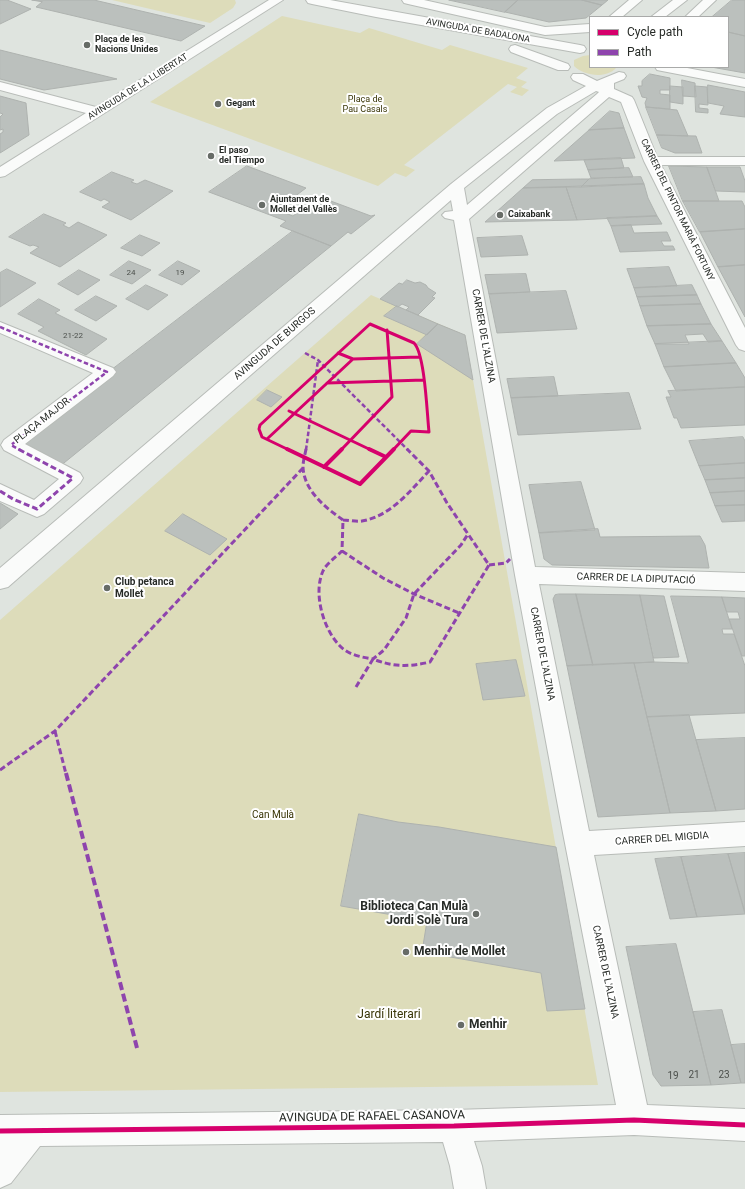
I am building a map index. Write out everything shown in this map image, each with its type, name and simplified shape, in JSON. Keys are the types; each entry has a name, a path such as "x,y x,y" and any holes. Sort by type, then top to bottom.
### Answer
{"street":[{"name":"AVINGUDA DE LA LLIBERTAT","path":"0,174 276,0"},
{"name":"AVINGUDA DE BADALONA","path":"312,0 376,13 585,49"},
{"path":"408,0 544,31 589,28"},
{"path":"617,16 636,0"},
{"path":"666,13 681,0"},
{"path":"692,16 710,0"},
{"name":"AVINGUDA DE BADALONA","path":"376,13 524,51 564,68 578,77"},
{"path":"564,68 561,63 562,57 568,53 585,49"},
{"name":"AVINGUDA DE BURGOS","path":"552,111 564,86 564,68"},
{"path":"667,68 745,84"},
{"path":"578,77 612,80"},
{"name":"CARRER DEL PINTOR MARIÀ FORTUNY","path":"578,77 612,80 627,100 651,161 743,340"},
{"path":"414,224 430,217 446,214 462,217 612,80"},
{"name":"AVINGUDA DE BURGOS","path":"0,581 456,187 552,111 612,80"},
{"path":"0,86 97,112"},
{"path":"651,161 745,161"},
{"name":"CARRER DE L'ALZINA","path":"456,187 526,575 634,1120"},
{"name":"PLAÇA MAJOR","path":"0,327 107,372 11,445 73,478 37,509 0,491"},
{"name":"CARRER DE LA DIPUTACIÓ","path":"526,575 745,582"},
{"name":"CARRER DEL MIGDIA","path":"579,844 745,834"},
{"name":"AVINGUDA DE RAFAEL CASANOVA","path":"0,1131 454,1126 634,1120 745,1125"},
{"path":"454,1126 466,1166 470,1189"},
{"path":"0,1172 32,1131"}],"green space":[{"path":"112,0 235,0 236,3 233,8 210,23"},
{"name":"Plaça de Pau Casals","path":"282,16 360,33 369,28 442,50 450,45 528,68 516,78 527,82 521,87 529,90 522,96 510,92 517,87 508,84 404,165 415,170 406,177 395,173 378,186 150,102"},
{"path":"589,55 589,68 616,68 607,74 601,75 583,72 574,66 574,60"},
{"name":"Can Mulà","path":"371,295 465,335 598,1085 0,1092 0,620"}],"building":[{"path":"0,0 7,0 31,9 0,24"},
{"path":"32,0 94,0 205,26 181,41 36,7 42,2"},
{"path":"449,0 518,0 505,12"},
{"path":"518,0 582,0 602,5 586,18 549,22 505,12"},
{"path":"582,0 608,0 602,5"},
{"path":"732,0 745,0 745,36 729,32 729,16 713,16"},
{"path":"729,32 745,36 745,73 717,68 729,68"},
{"path":"0,50 117,79 44,90 0,79"},
{"path":"650,74 670,78 670,90 660,90 660,94 670,95 670,109 646,107 645,103 647,98 642,97 638,86 642,86 642,81"},
{"path":"682,80 695,83 696,97 683,96"},
{"path":"708,85 745,92 745,117 720,114 724,106 708,103"},
{"path":"670,86 683,87 683,104 670,102"},
{"path":"695,86 707,87 708,105 699,104 699,108 708,109 708,113 696,112"},
{"path":"0,96 26,103 29,135 0,153 0,134 3,132 3,129 0,130 0,117 3,114 0,113"},
{"path":"646,107 677,110 688,136 657,135"},
{"path":"610,111 619,113 624,128 589,130"},
{"path":"624,128 635,158 554,161 589,130"},
{"path":"657,135 696,136 702,153 675,153 662,148"},
{"path":"621,158 624,168 588,170 584,160"},
{"name":"Ajuntament de Mollet del Vallès","path":"247,166 306,188 277,210 293,216 322,195 320,197 371,216 375,215 351,234 348,232 331,246 280,226 286,221 209,192"},
{"path":"669,166 707,167 719,201 683,201"},
{"path":"707,167 740,167 745,181 745,192 716,191"},
{"path":"629,168 633,177 591,178 588,170"},
{"path":"112,172 134,180 131,182 137,184 145,180 173,191 131,220 102,207 110,202 104,199 101,201 80,192"},
{"path":"641,177 644,184 581,187 589,179"},
{"path":"589,179 581,187 523,188 532,180"},
{"path":"644,184 648,198 657,216 577,220 566,187"},
{"path":"566,187 577,220 485,222 523,188"},
{"path":"683,201 742,201 745,207 745,229 700,232"},
{"path":"44,214 66,223 63,225 69,228 78,222 107,235 60,267 30,253 39,247 33,245 30,246 9,237"},
{"path":"657,216 662,224 611,226 607,218"},
{"path":"631,225 634,233 667,232 671,241 661,241 664,246 673,246 675,250 620,252 611,226"},
{"path":"745,229 745,265 718,267 700,232"},
{"path":"293,231 331,246 59,467 18,445 51,416"},
{"path":"140,235 160,243 142,256 121,248"},
{"path":"522,236 528,255 481,257 477,238"},
{"path":"129,261 151,270 132,284 110,275"},
{"path":"178,261 200,271 182,285 159,275"},
{"path":"745,265 745,317 718,267"},
{"path":"669,267 677,286 634,288 627,269"},
{"path":"7,269 36,283 0,307 0,273"},
{"path":"79,270 100,280 78,295 58,284"},
{"path":"526,274 530,292 489,294 485,275"},
{"path":"407,280 415,283 420,282 436,293 432,297 435,298 418,315 406,310 409,307 402,304 398,307 380,299 399,283 402,284"},
{"path":"146,285 168,295 148,310 126,299"},
{"path":"692,285 697,295 637,297 634,288"},
{"path":"566,291 577,329 497,333 489,294"},
{"path":"697,295 701,304 640,306 637,297"},
{"path":"96,296 117,306 96,321 75,310"},
{"path":"39,299 60,310 55,313 107,339 86,355 38,331 44,327 18,314"},
{"path":"701,304 711,324 647,326 640,306"},
{"path":"397,306 438,324 427,335 384,316"},
{"path":"438,324 465,335 473,380 417,344"},
{"path":"711,324 722,341 708,342 703,334 685,335 689,344 655,344 647,326"},
{"path":"722,341 736,363 664,367 655,344"},
{"path":"736,363 745,378 745,387 676,391 664,367"},
{"path":"554,377 558,396 511,398 507,379"},
{"path":"745,387 745,425 681,428 677,418 674,418 666,397 671,397 668,391"},
{"path":"267,390 282,397 271,407 257,400"},
{"path":"629,393 641,429 518,435 511,398"},
{"path":"743,437 745,441 745,463 699,466 689,441"},
{"path":"745,463 745,478 705,480 699,466"},
{"path":"745,478 745,491 710,493 705,480"},
{"path":"581,482 595,530 539,533 529,485"},
{"path":"745,491 745,505 715,506 710,493"},
{"path":"0,503 18,514 0,529"},
{"path":"745,505 745,521 722,522 715,506"},
{"path":"183,514 227,539 210,555 165,531"},
{"path":"598,529 600,537 700,536 705,545 709,568 552,565 544,559 539,533"},
{"path":"576,594 593,665 567,666 553,599 555,595"},
{"path":"576,594 640,595 654,662 593,665"},
{"path":"640,595 664,596 679,657 654,658"},
{"path":"671,596 722,597 732,629 722,629 723,634 734,634 745,666 745,713 647,717 634,663 688,663"},
{"path":"722,597 745,598 745,656 742,656 729,619 740,619 738,612 727,612"},
{"path":"516,660 525,696 483,700 476,664"},
{"path":"634,663 670,813 598,817 567,666"},
{"path":"689,715 716,811 670,813 647,717"},
{"path":"745,738 745,809 716,811 696,740"},
{"name":"Biblioteca Can Mulà Jordi Solè Tura","path":"359,814 398,822 439,827 556,847 585,1009 547,1011 541,973 422,952 427,921 341,906"},
{"path":"745,853 745,912 728,854"},
{"path":"728,854 745,914 697,917 681,857"},
{"path":"681,857 697,917 670,919 655,859"},
{"path":"676,944 711,1085 661,1086 653,1075 626,947"},
{"path":"722,1010 741,1083 711,1085 693,1012"},
{"path":"745,1044 745,1083 741,1083 731,1045"}],"marked path":[{"path":"0,327 107,372 11,445 73,478 37,509 13,499 0,491"},
{"path":"305,353 318,360 429,471 447,503 489,565 430,662 408,666 395,666 373,659 356,687"},
{"path":"318,360 303,468 313,493 322,504 343,520 342,551 323,570 319,588 321,610 326,627 340,646 356,656 373,659 384,650 406,618 414,594 461,545 468,534"},
{"path":"0,770 55,731 303,468"},
{"path":"343,520 362,521 382,514 399,502 429,471"},
{"path":"342,551 383,578 414,594 459,613"},
{"path":"489,565 506,563 510,559"},
{"path":"55,731 137,1048"}],"cycle path":[{"path":"370,324 414,343 418,347 424,380 429,432 411,431 360,484 262,437 259,429 260,425 370,324"},
{"path":"324,467 392,397 387,330"},
{"path":"338,353 353,359 419,357"},
{"path":"267,439 353,359"},
{"path":"327,383 424,380"},
{"path":"289,411 386,457"},
{"path":"0,1131 454,1126 634,1120 745,1125"}],"place":[{"name":"Plaça de les Nacions Unides","path":"87,45"},
{"name":"Gegant","path":"218,104"},
{"name":"El paso del Tiempo","path":"211,156"},
{"name":"Ajuntament de Mollet del Vallès","path":"262,205"},
{"name":"Caixabank","path":"500,215"},
{"name":"Club petanca Mollet","path":"107,588"},
{"name":"Biblioteca Can Mulà Jordi Solè Tura","path":"476,914"},
{"name":"Menhir de Mollet","path":"406,952"},
{"name":"Menhir","path":"461,1025"}],"park label":[{"name":"Jardí literari","path":"389,1015"}]}
